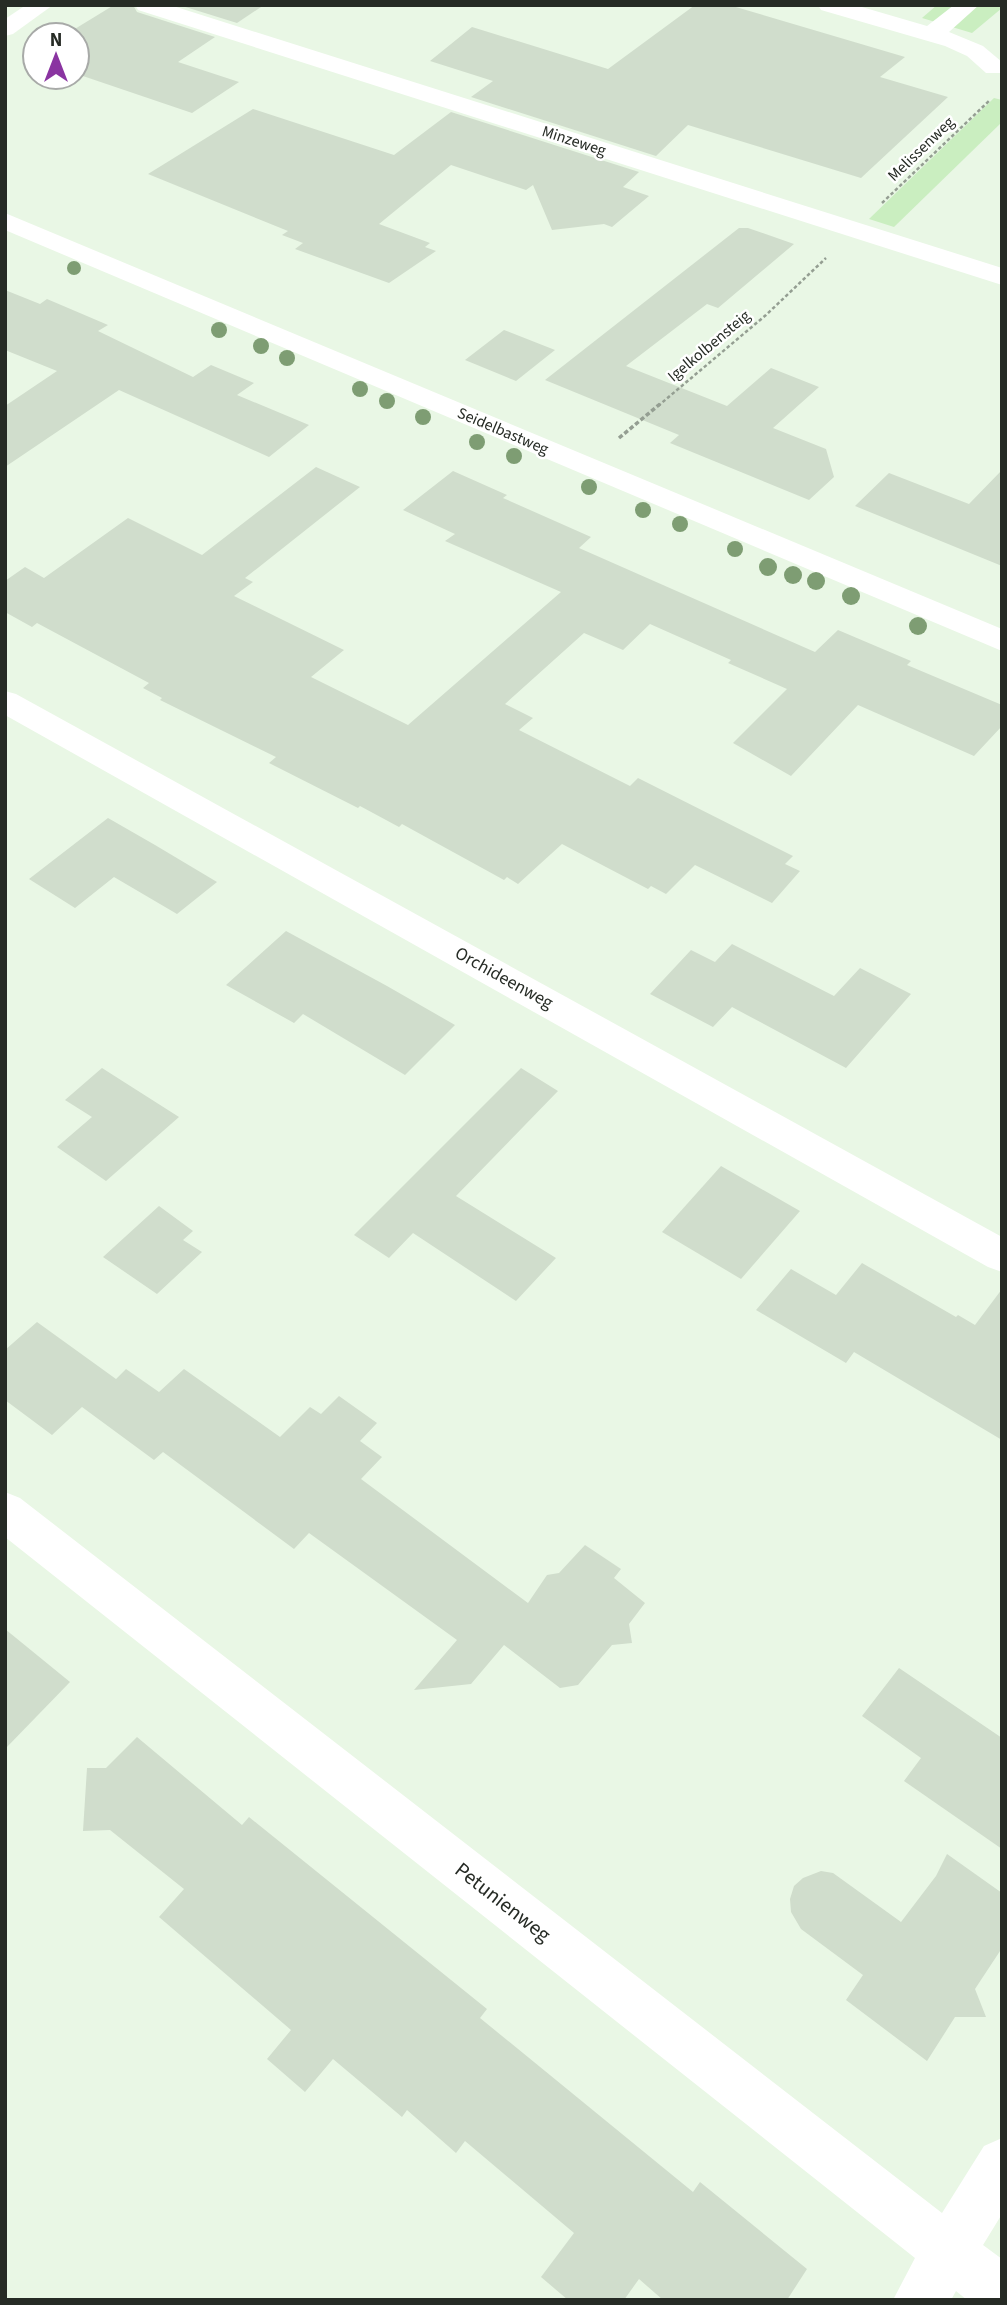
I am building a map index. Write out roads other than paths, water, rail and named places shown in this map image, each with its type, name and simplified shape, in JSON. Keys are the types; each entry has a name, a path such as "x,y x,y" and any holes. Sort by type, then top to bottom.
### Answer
{"street":[{"path":"5,29 42,5"},
{"name":"Minzeweg","path":"146,5 1002,277"},
{"path":"830,5 975,51 994,68"},
{"path":"931,35 968,5"},
{"name":"Seidelbastweg","path":"5,221 1002,640"},
{"name":"Orchideenweg","path":"5,701 1002,1256"},
{"name":"Petunienweg","path":"5,1511 1002,2292"},
{"path":"920,2300 1002,2164"}]}
